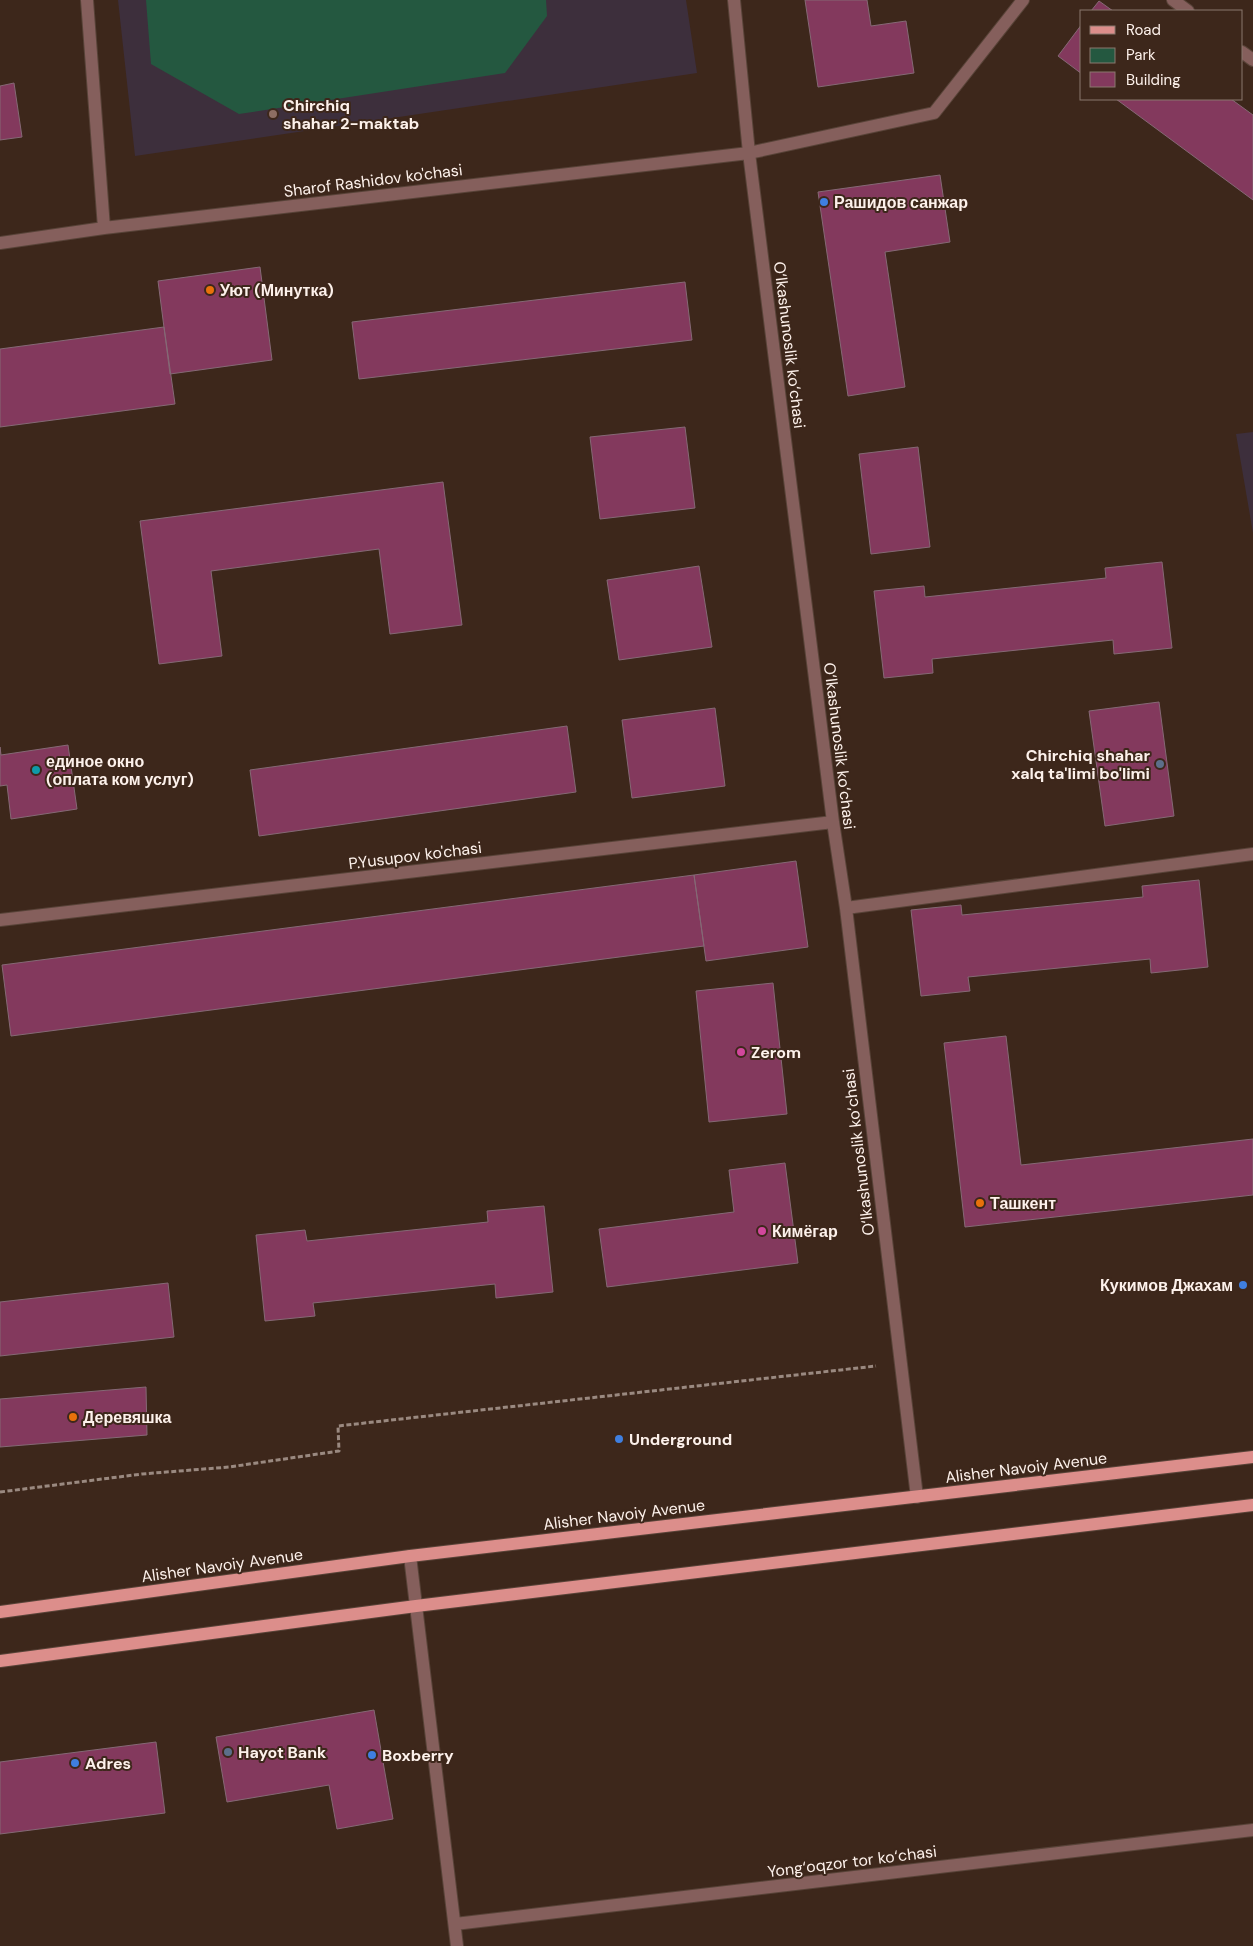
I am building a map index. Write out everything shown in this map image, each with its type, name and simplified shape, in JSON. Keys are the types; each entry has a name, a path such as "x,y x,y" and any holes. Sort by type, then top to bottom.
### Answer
{"main road":[{"name":"Alisher Navoiy Avenue","path":"0,1612 410,1556 1253,1456"},
{"path":"0,1661 416,1606 1253,1505"}],"street":[{"path":"86,0 104,228"},
{"name":"O‘lkashunoslik ko‘chasi","path":"734,0 749,153 833,822 846,908 899,1363 917,1496"},
{"name":"Sharof Rashidov ko'chasi","path":"0,243 104,228 749,153 934,113 1023,0"},
{"path":"1173,0 1187,10"},
{"name":"P.Yusupov ko'chasi","path":"0,920 833,822"},
{"path":"846,908 1253,854"},
{"path":"410,1556 457,1946"},
{"name":"Yong‘oqzor tor ko‘chasi","path":"455,1924 1253,1830"}],"path":[{"path":"0,1492 142,1474 229,1467 339,1452 338,1426 899,1363"}],"shaded area":[{"name":"Chirchiq shahar 2-maktab","path":"118,0 686,0 697,73 135,156"},
{"path":"1253,432 1253,533 1236,434"}],"green space":[{"path":"146,0 546,0 547,16 505,73 239,114 151,64"}],"building":[{"path":"805,0 867,0 871,26 906,21 914,73 818,87"},
{"path":"1099,1 1112,10 1092,10"},
{"path":"1080,27 1080,72 1058,56"},
{"path":"14,83 22,137 0,140 0,86"},
{"path":"1117,100 1232,100 1253,115 1253,200"},
{"path":"940,175 950,242 885,252 905,387 848,396 818,192"},
{"path":"260,267 272,360 170,374 158,281"},
{"path":"685,282 692,340 359,379 352,322"},
{"path":"164,327 175,404 0,427 0,349"},
{"path":"685,427 695,508 600,519 590,437"},
{"path":"918,447 930,547 871,554 859,454"},
{"path":"443,482 462,625 390,634 379,549 211,571 222,656 159,664 140,521"},
{"path":"1162,562 1172,648 1114,654 1113,640 932,659 933,673 884,678 874,591 924,586 925,597 1106,578 1105,568"},
{"path":"699,566 712,647 619,660 607,580"},
{"path":"1159,702 1174,816 1105,826 1089,711"},
{"path":"715,708 725,786 632,798 622,720"},
{"path":"567,726 576,792 259,836 250,770"},
{"name":"единое окно (оплата ком услуг)","path":"68,745 77,809 11,819 7,785 0,786 0,747 1,755"},
{"path":"796,861 808,947 706,961 694,875"},
{"path":"694,875 704,946 11,1036 2,965"},
{"path":"1199,880 1208,967 1151,973 1150,959 968,977 970,991 921,996 911,910 961,905 962,915 1143,897 1142,886"},
{"name":"Zerom","path":"773,983 787,1114 709,1122 696,991"},
{"path":"1006,1036 1021,1165 1253,1139 1253,1195 965,1227 944,1043"},
{"path":"785,1163 798,1263 607,1287 599,1229 734,1212 729,1170"},
{"path":"544,1206 553,1292 496,1298 495,1284 313,1303 315,1316 265,1321 256,1235 305,1230 307,1241 488,1222 487,1211"},
{"path":"168,1283 174,1337 0,1356 0,1302"},
{"name":"Деревяшка","path":"146,1387 147,1435 0,1447 0,1399"},
{"path":"374,1710 393,1819 337,1829 329,1785 227,1802 216,1737"},
{"path":"156,1742 165,1813 0,1834 0,1762"}],"place":[{"name":"Chirchiq shahar 2-maktab","path":"273,114"},
{"name":"Рашидов санжар","path":"824,202"},
{"name":"Уют (Минутка)","path":"210,290"},
{"name":"Chirchiq shahar xalq ta'limi bo'limi","path":"1160,764"},
{"name":"единое окно (оплата ком услуг)","path":"36,770"},
{"name":"Zerom","path":"741,1052"},
{"name":"Ташкент","path":"980,1203"},
{"name":"Кимёгар","path":"762,1231"},
{"name":"Кукимов Джахам","path":"1243,1285"},
{"name":"Деревяшка","path":"73,1417"},
{"name":"Underground","path":"619,1439"},
{"name":"Hayot Bank","path":"228,1752"},
{"name":"Boxberry","path":"372,1755"},
{"name":"Adres","path":"75,1763"}]}
